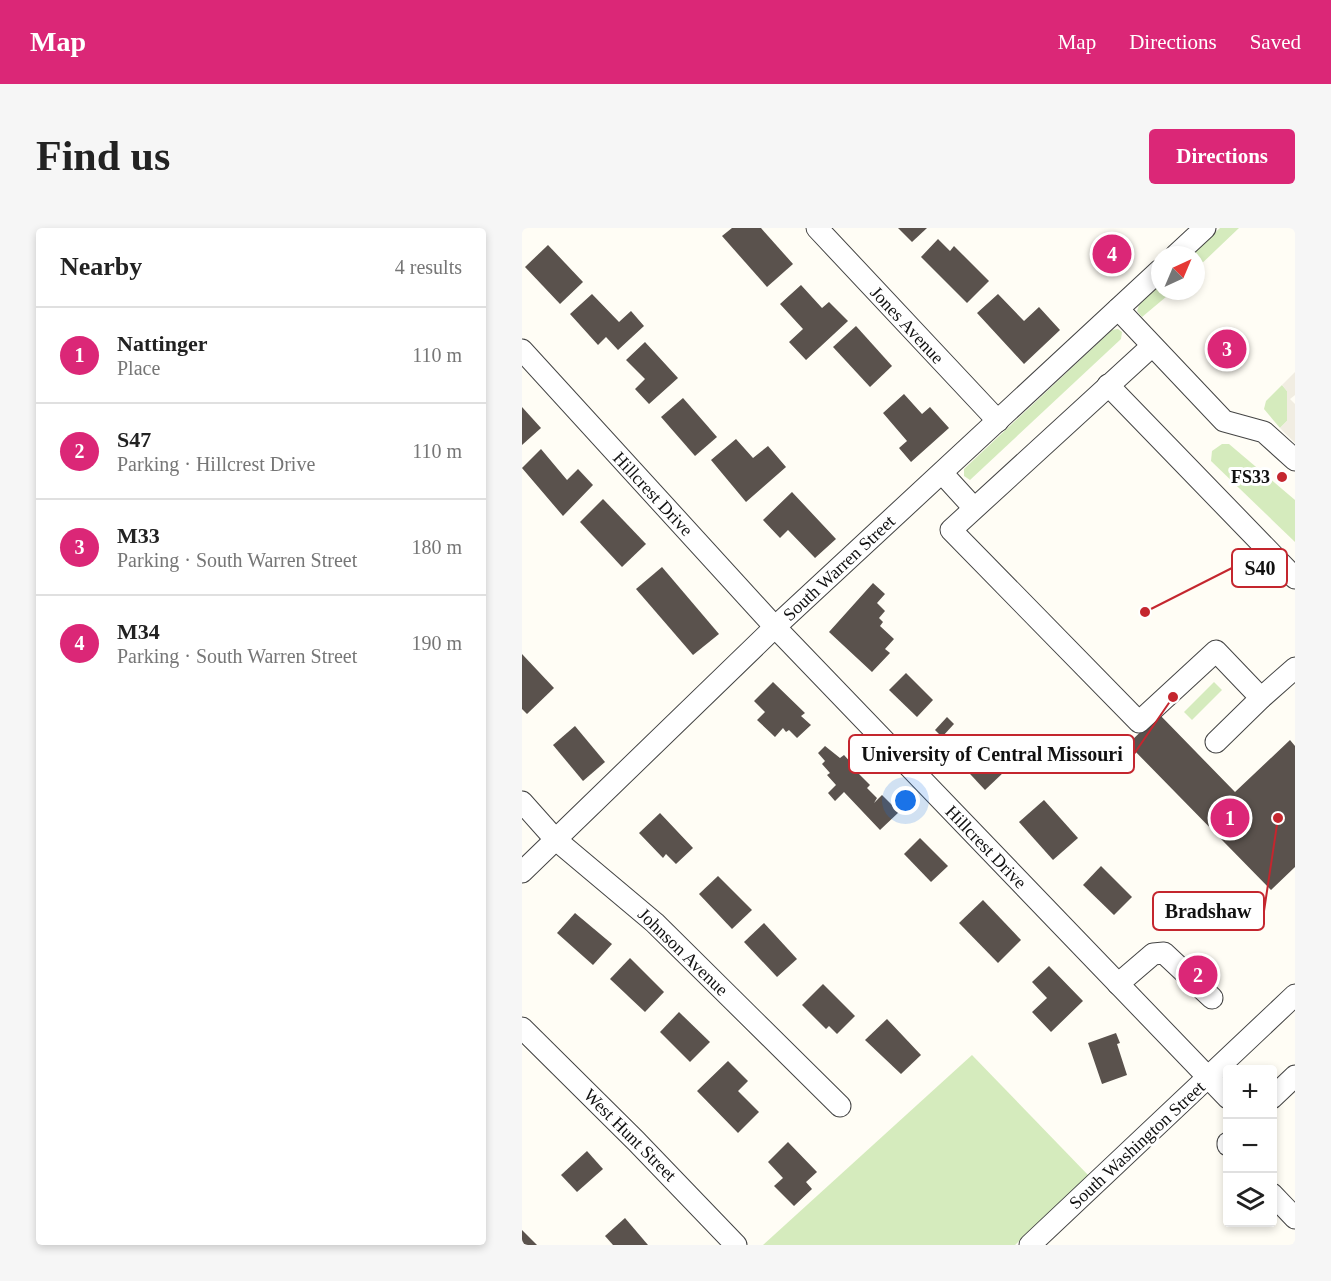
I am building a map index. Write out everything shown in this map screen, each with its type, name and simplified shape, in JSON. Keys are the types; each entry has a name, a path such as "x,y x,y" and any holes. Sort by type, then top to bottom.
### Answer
{"street":[{"name":"Jones Avenue","path":"817,228 998,421"},
{"path":"1185,246 1204,228"},
{"name":"South Warren Street","path":"522,872 775,627 1151,278"},
{"path":"1118,309 1224,422 1263,432 1295,460"},
{"path":"1152,346 951,530 1139,722 1216,651 1261,698"},
{"name":"Hillcrest Drive","path":"522,350 775,627 1223,1094"},
{"path":"1108,384 1295,578"},
{"path":"942,473 974,508"},
{"path":"1216,742 1295,668"},
{"name":"Johnson Avenue","path":"522,802 555,839 656,923 840,1106"},
{"path":"1118,984 1153,954 1164,954 1212,999"},
{"name":"South Washington Street","path":"1030,1245 1295,995"},
{"name":"West Hunt Street","path":"522,1028 636,1141 736,1245"},
{"path":"1277,1093 1295,1076"},
{"path":"1277,1199 1295,1218"}],"green space":[{"path":"1220,228 1239,228 1205,260 1205,246 1201,246"},
{"path":"1151,294 1151,300 1162,300 1142,317 1137,311 1139,305"},
{"path":"1118,329 1122,332 1121,339 970,480 964,476 964,469 1112,330"},
{"path":"1282,385 1287,391 1287,421 1280,428 1264,409 1266,401"},
{"path":"1222,444 1229,444 1295,500 1295,542 1211,461 1212,451"},
{"path":"1214,682 1222,690 1192,720 1184,712"},
{"path":"972,1055 1089,1176 1015,1245 763,1245"}],"shaded area":[{"path":"1295,372 1295,395 1290,399 1295,404 1295,443 1280,428 1287,421 1287,391 1282,385"}],"building":[{"path":"732,228 761,228 793,264 767,287 722,236"},
{"path":"898,228 927,228 912,242"},
{"path":"938,239 950,251 954,246 989,281 967,303 921,257"},
{"path":"548,245 583,282 560,304 525,267"},
{"path":"801,285 822,308 829,302 848,321 806,360 789,342 803,329 780,304"},
{"path":"592,294 619,322 631,311 644,326 618,350 606,337 598,345 570,314"},
{"path":"998,294 1024,321 1039,307 1060,330 1024,364 977,313"},
{"path":"856,326 892,366 870,387 833,347"},
{"path":"645,342 678,378 649,404 635,389 645,379 626,360"},
{"path":"904,394 922,414 930,407 949,428 911,462 899,448 907,441 883,413"},
{"path":"683,398 717,437 695,456 661,417"},
{"path":"522,407 541,428 522,445"},
{"path":"736,439 753,458 768,446 786,467 746,502 711,460"},
{"path":"541,449 567,480 578,469 593,485 563,516 522,468"},
{"path":"792,492 836,539 815,558 788,530 780,538 763,520"},
{"path":"603,499 646,544 622,567 580,522"},
{"path":"662,567 719,634 693,655 636,589"},
{"path":"873,583 885,594 877,603 885,611 879,618 883,622 880,626 894,639 885,649 890,653 872,672 829,632"},
{"path":"522,654 554,688 527,714 522,709"},
{"path":"906,673 933,700 917,717 889,690"},
{"path":"773,682 805,713 801,716 811,725 797,738 789,730 786,732 783,728 775,737 757,720 765,712 754,701"},
{"path":"1159,714 1235,792 1290,740 1295,746 1295,867 1271,890 1128,744"},
{"path":"947,717 954,724 942,737 935,730"},
{"path":"575,726 605,762 583,781 553,745"},
{"path":"978,741 1005,771 985,790 957,760"},
{"path":"825,746 840,758 844,755 855,767 853,768 870,785 867,788 877,798 874,803 882,795 899,812 880,830 844,792 835,801 828,793 836,785 827,775 830,773 822,764 825,761 818,753"},
{"path":"1044,800 1078,838 1053,860 1019,822"},
{"path":"660,813 693,848 676,864 666,854 663,858 639,833"},
{"path":"920,838 948,866 931,882 904,854"},
{"path":"1101,866 1132,897 1114,915 1083,885"},
{"path":"718,876 752,910 732,929 699,894"},
{"path":"983,900 1021,940 998,963 959,923"},
{"path":"575,913 612,944 593,965 557,933"},
{"path":"764,923 797,959 777,977 744,942"},
{"path":"630,958 664,992 645,1012 610,979"},
{"path":"1049,966 1083,1001 1051,1032 1032,1012 1047,998 1032,982"},
{"path":"823,984 855,1016 837,1034 829,1026 826,1029 802,1005"},
{"path":"679,1012 710,1042 690,1062 660,1032"},
{"path":"887,1019 921,1055 901,1074 865,1040"},
{"path":"1116,1033 1120,1043 1117,1044 1127,1075 1102,1084 1088,1043"},
{"path":"728,1061 748,1081 738,1091 759,1112 738,1133 697,1091"},
{"path":"788,1142 817,1172 806,1182 812,1189 794,1206 774,1186 783,1178 768,1162"},
{"path":"587,1151 603,1169 577,1192 561,1175"},
{"path":"625,1218 648,1245 613,1245 605,1236"},
{"path":"522,1230 537,1245 522,1245"}],"place":[{"name":"M34","path":"1112,254"},
{"name":"M33","path":"1227,349"},
{"name":"FS33","path":"1282,477"},
{"name":"S40","path":"1145,612"},
{"name":"University of Central Missouri","path":"1173,697"},
{"name":"Nattinger","path":"1230,818"},
{"name":"Bradshaw","path":"1278,818"},
{"name":"S47","path":"1198,975"}]}
